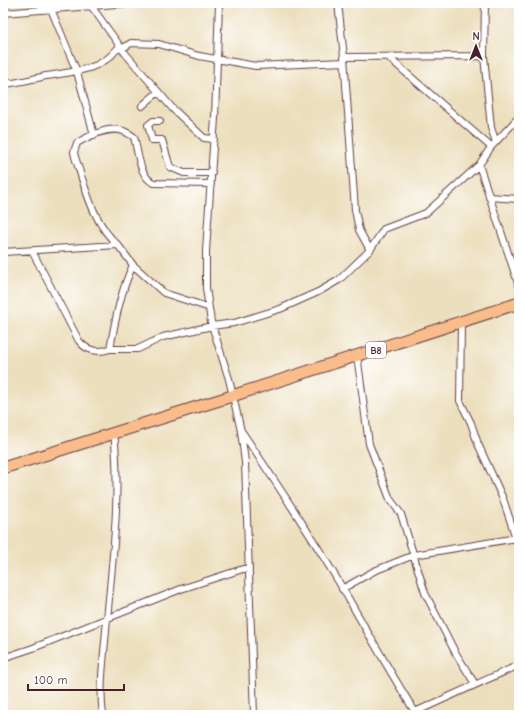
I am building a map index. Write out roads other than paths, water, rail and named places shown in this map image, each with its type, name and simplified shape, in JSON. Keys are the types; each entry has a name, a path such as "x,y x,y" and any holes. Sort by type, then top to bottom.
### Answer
{"highway":[{"name":"B8","path":"3,468 519,303"}],"street":[{"path":"3,13 129,3"},
{"path":"219,3 214,139 206,251 208,306 212,326 227,371 241,431 247,496 254,715"},
{"path":"338,3 344,60 355,210 359,230 370,250"},
{"path":"485,3 484,56 493,145"},
{"path":"90,5 125,52 158,92 190,126 204,138 214,139"},
{"path":"51,9 77,72 94,135"},
{"path":"3,84 77,72 99,64 117,49 123,48 131,43 159,44 218,60 256,66 388,57 484,56"},
{"path":"388,57 493,145"},
{"path":"142,106 158,92"},
{"path":"32,251 79,341 88,350 138,349 163,337 257,317 308,297 339,280 370,250 384,229 426,213 479,165 493,145 519,117"},
{"path":"160,121 153,121 148,125 152,140 162,140 170,167 184,173 212,173"},
{"path":"208,306 164,293 133,265 118,245 105,232 75,156 75,147 77,143 94,135 118,130 134,137 144,174 148,181 154,183 211,184"},
{"path":"479,165 519,286"},
{"path":"489,197 519,199"},
{"path":"3,252 118,245"},
{"path":"110,350 114,327 128,277 133,265"},
{"path":"461,322 460,401 471,423 482,454 504,499 519,547"},
{"path":"357,355 370,451 390,499 401,514 425,593 455,652 475,684"},
{"path":"241,431 284,494 342,588 385,665 416,713 475,684 519,665"},
{"path":"103,715 102,693 107,619 117,514 117,463 114,432"},
{"path":"342,588 374,571 414,555 517,538"},
{"path":"3,658 107,619 181,588 249,567"}]}
